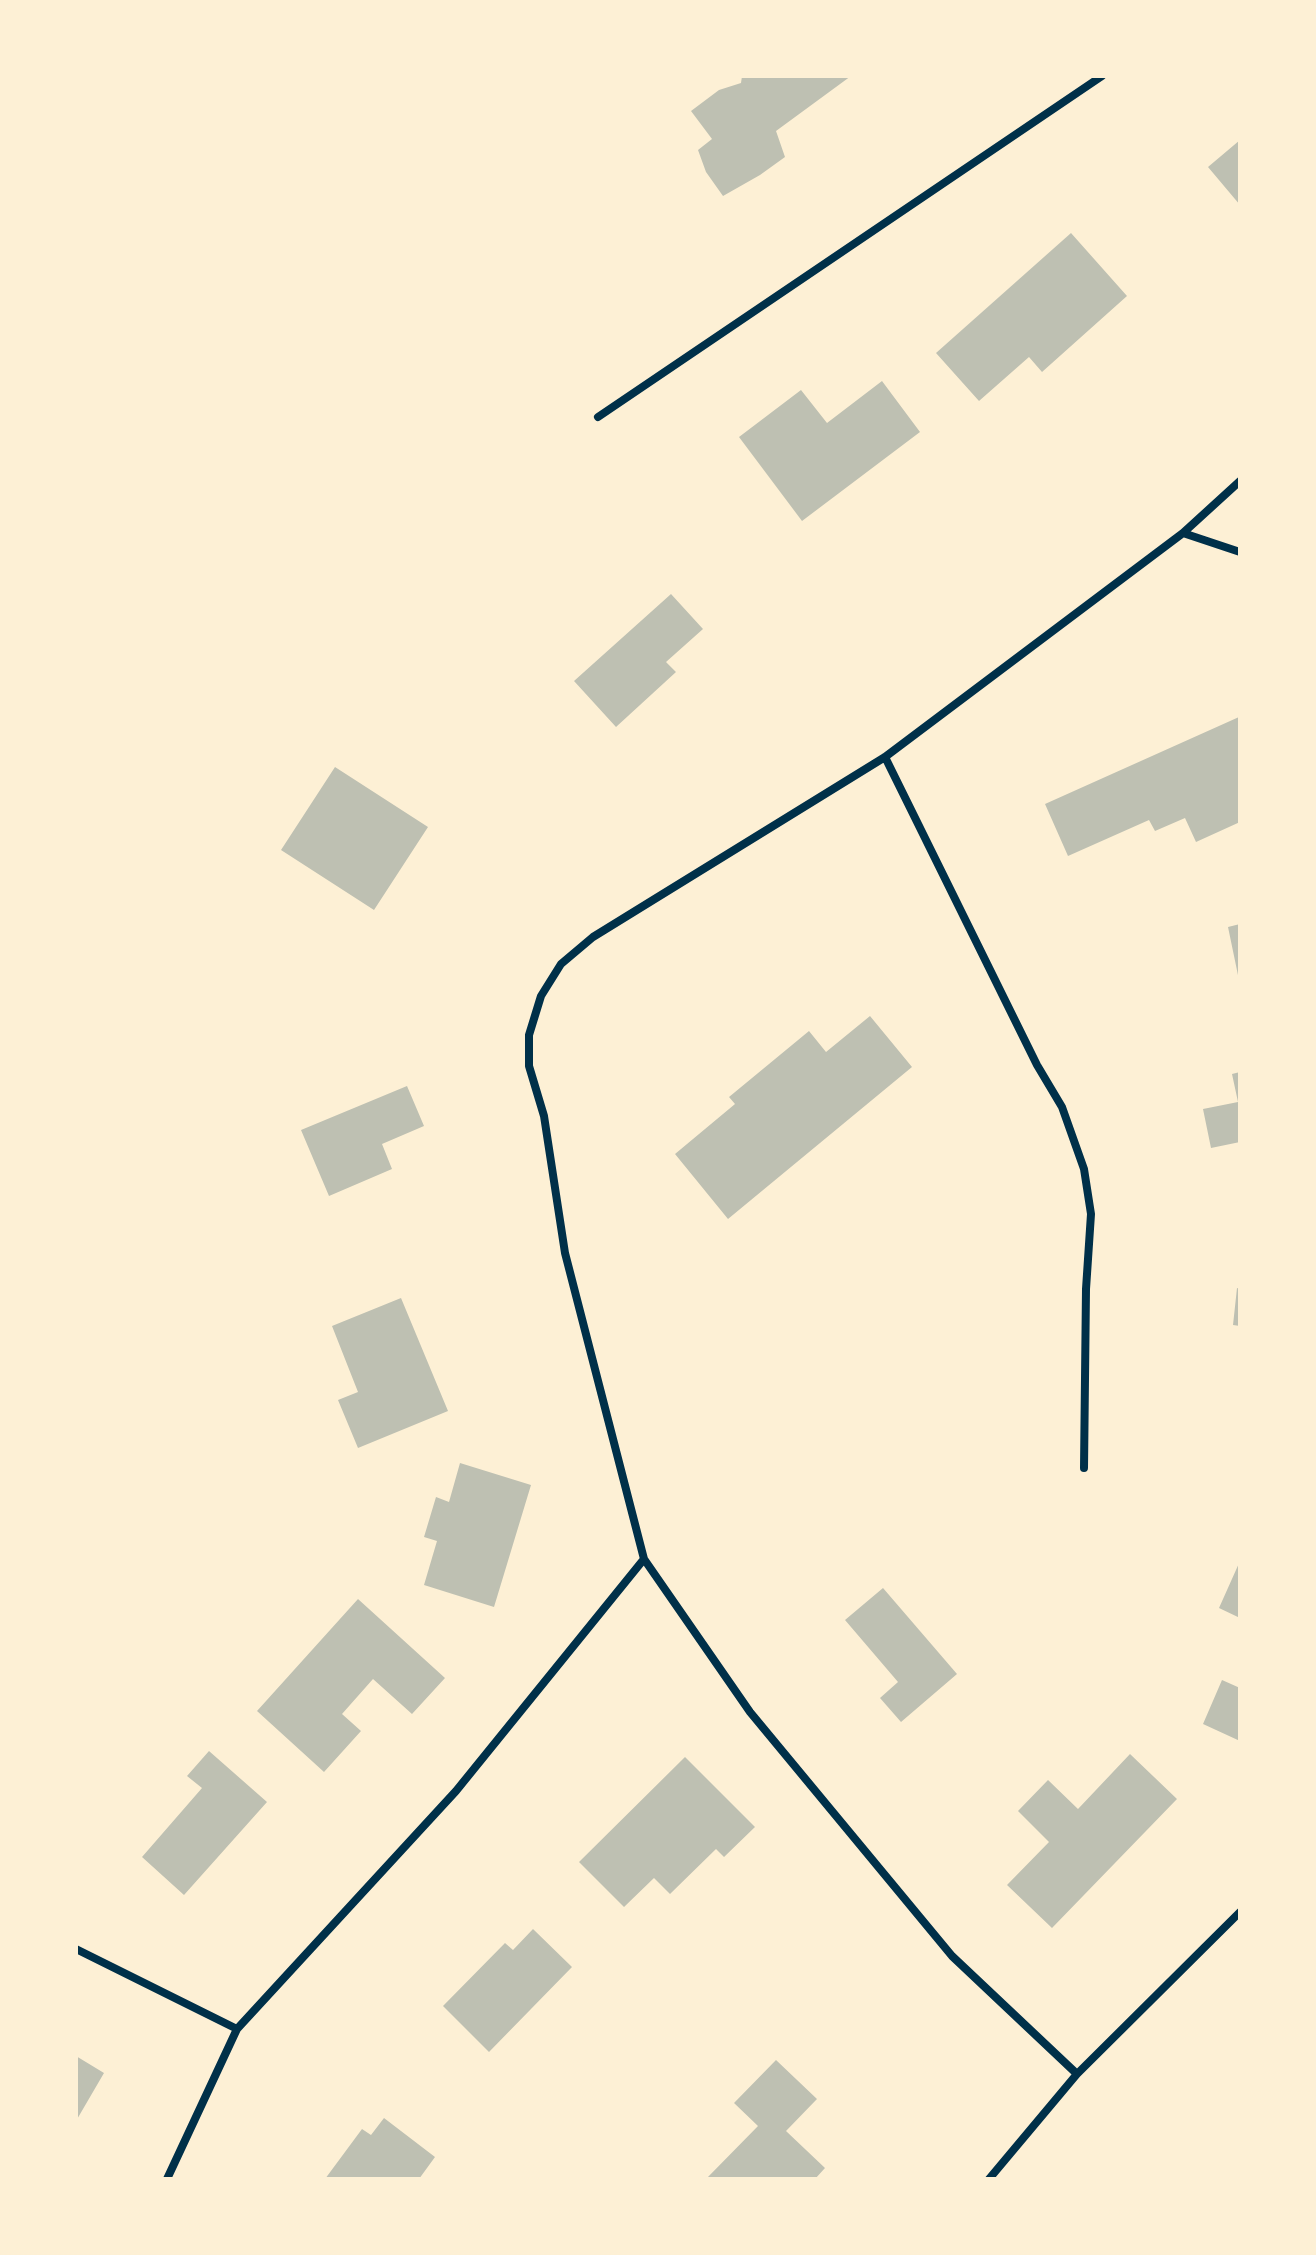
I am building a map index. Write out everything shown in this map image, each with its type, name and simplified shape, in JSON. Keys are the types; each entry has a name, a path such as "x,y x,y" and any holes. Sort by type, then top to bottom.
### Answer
{"street":[{"path":"598,417 1102,76"},
{"path":"1077,2074 952,1956 750,1712 644,1559 565,1253 544,1116 529,1066 529,1035 541,996 561,964 593,937 885,757 1183,533 1240,481"},
{"path":"1183,533 1240,552"},
{"path":"885,757 1037,1065 1062,1107 1084,1169 1091,1214 1086,1289 1084,1468"},
{"path":"167,2179 237,2029 456,1791 644,1559"},
{"path":"989,2179 1077,2074 1240,1912"},
{"path":"76,1949 237,2029"}],"building":[{"path":"742,76 851,76 776,131 785,157 723,196 706,172 698,150 712,139 691,111 719,90 741,83"},
{"path":"1240,140 1240,205 1208,167"},
{"path":"1071,233 1127,296 1042,372 1029,357 979,401 936,353"},
{"path":"882,381 920,432 802,521 739,437 801,390 827,423"},
{"path":"671,594 703,629 666,662 676,672 616,727 574,681"},
{"path":"1239,717 1240,822 1196,842 1185,818 1155,831 1149,820 1068,856 1045,804"},
{"path":"335,767 428,827 374,910 281,850"},
{"path":"1240,924 1240,980 1239,980 1228,927"},
{"path":"870,1016 912,1067 728,1219 675,1154 735,1104 729,1097 809,1031 826,1052"},
{"path":"1240,1072 1240,1142 1211,1148 1203,1109 1238,1102 1232,1074"},
{"path":"407,1086 424,1126 382,1144 392,1169 329,1196 301,1130"},
{"path":"1237,1288 1240,1289 1240,1326 1233,1325"},
{"path":"401,1298 448,1411 358,1448 338,1400 358,1392 332,1326"},
{"path":"460,1463 531,1485 494,1607 424,1585 437,1541 424,1537 436,1497 449,1502"},
{"path":"1240,1561 1240,1618 1219,1608"},
{"path":"883,1588 957,1674 901,1722 880,1698 898,1682 845,1620"},
{"path":"358,1599 445,1678 412,1714 373,1679 342,1714 361,1731 324,1772 257,1711"},
{"path":"1222,1680 1240,1688 1240,1741 1203,1724"},
{"path":"209,1751 267,1802 184,1895 142,1857 202,1788 187,1776"},
{"path":"1130,1754 1177,1799 1052,1928 1007,1885 1049,1842 1018,1811 1048,1780 1078,1809"},
{"path":"685,1757 755,1827 724,1857 716,1849 670,1894 654,1878 624,1907 579,1862"},
{"path":"533,1929 572,1967 489,2052 443,2006 505,1943 513,1950"},
{"path":"76,2056 104,2073 76,2121"},
{"path":"776,2060 817,2099 786,2131 825,2168 815,2179 706,2179 758,2126 734,2103"},
{"path":"384,2118 435,2157 419,2179 325,2179 362,2129 371,2135"}]}
